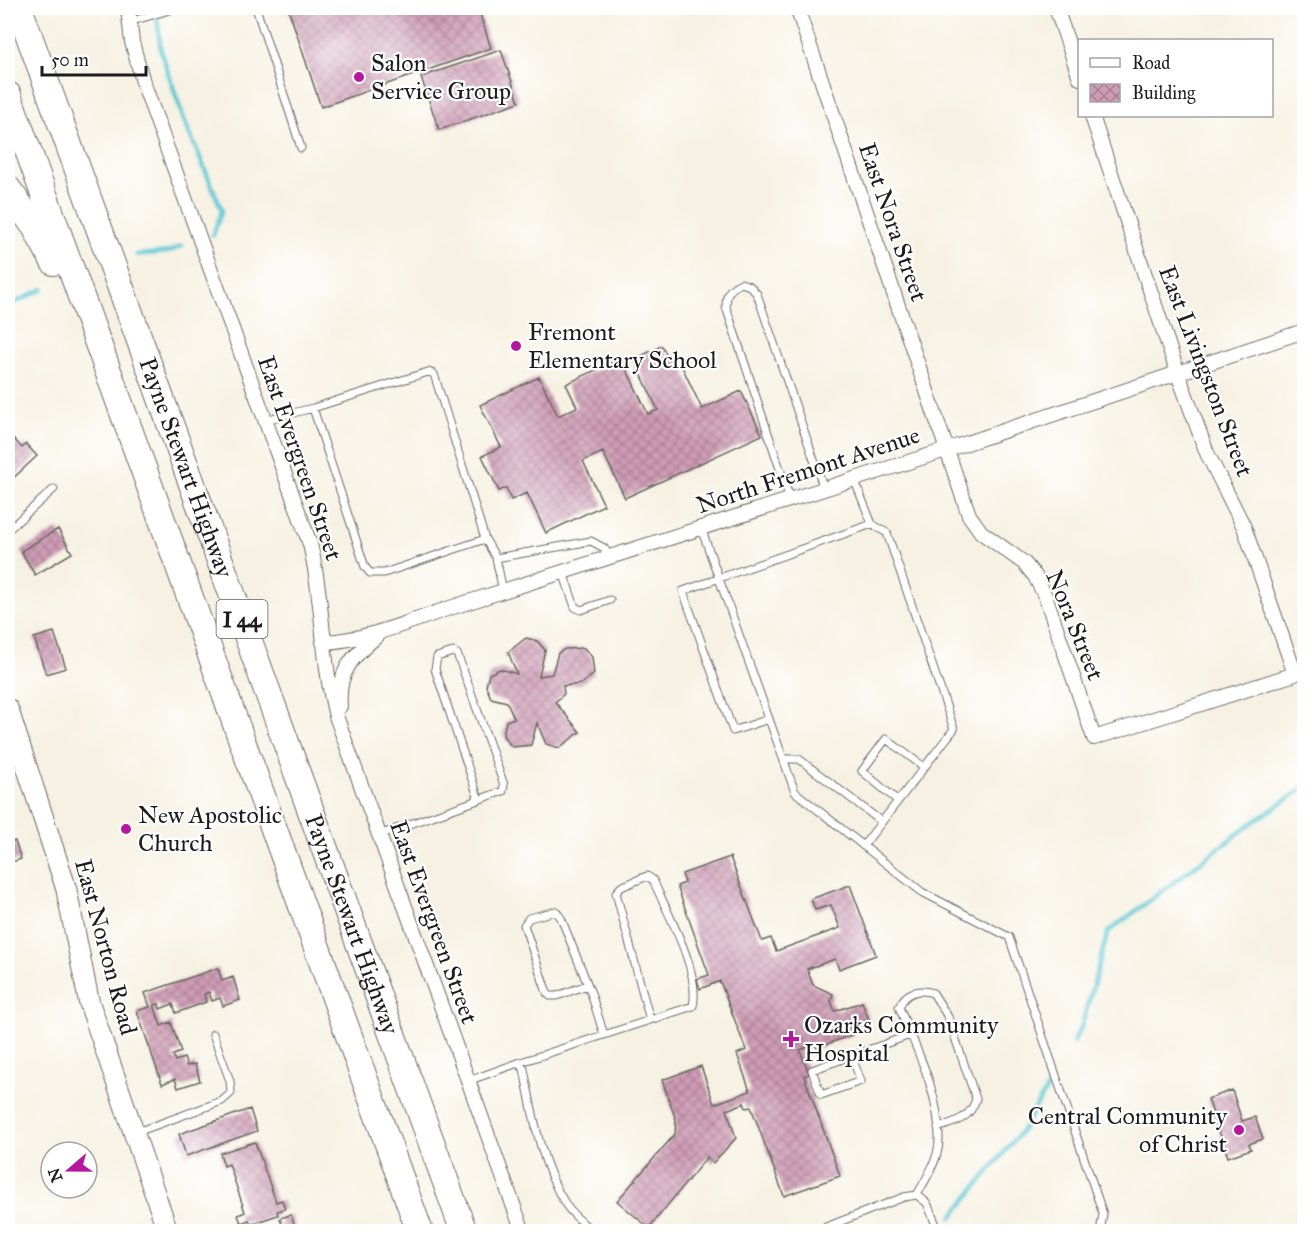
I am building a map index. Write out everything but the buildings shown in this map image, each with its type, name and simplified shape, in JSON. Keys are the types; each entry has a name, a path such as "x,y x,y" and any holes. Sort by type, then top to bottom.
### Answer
{"highway":[{"name":"Payne Stewart Highway","path":"19,8 464,1232"},
{"path":"31,8 82,180"},
{"name":"Payne Stewart Highway","path":"8,95 420,1232"},
{"path":"8,189 35,227 57,266 132,438"}],"main road":[{"name":"East Norton Road","path":"8,709 14,749 66,888 89,1002 168,1232"}],"street":[{"name":"East Nora Street","path":"797,8 946,450"},
{"path":"1056,8 1078,72"},
{"name":"East Evergreen Street","path":"128,15 137,64 143,82 312,554 318,583 331,696 343,735 523,1232"},
{"name":"East Livingston Street","path":"1092,117 1178,374 1207,453 1244,527 1294,674 1094,738"},
{"name":"North Fremont Avenue","path":"323,642 342,641 382,632 403,623 946,450 1305,331"},
{"name":"Nora Street","path":"946,450 969,515 981,532 1024,563 1046,598 1094,738"},
{"path":"343,735 339,691 343,674 352,659 382,632"}],"lane":[{"path":"128,15 150,16 176,8"},
{"path":"256,8 301,148"},
{"path":"790,500 726,307 726,295 731,288 741,283 750,286 757,294 824,489"},
{"path":"265,420 314,408 428,372 434,374 485,539 496,558 503,591"},
{"path":"314,408 365,567 370,573 384,573 485,539"},
{"path":"854,479 872,524 887,533 954,729 863,846"},
{"path":"8,530 54,489"},
{"path":"769,719 733,731 683,591 872,524"},
{"path":"701,528 795,792 922,892 1009,938 1103,1214 1100,1232"},
{"path":"496,558 591,541 604,548 610,557"},
{"path":"563,572 575,607 581,610 610,600"},
{"path":"379,835 475,801 503,791 504,785 462,667 457,654 453,652 437,657 435,669 477,792 478,797 475,801"},
{"path":"898,801 862,771 886,739 924,767"},
{"path":"784,759 799,759 882,822"},
{"path":"468,1081 693,1006 695,987 692,970 653,880 647,876 621,887 616,893 650,1020"},
{"path":"587,985 557,996 550,996 547,993 526,936 524,925 529,918 556,911 561,918 587,985 604,1035"},
{"path":"916,1195 929,1175 939,1142 938,1128 936,1107 899,1007 902,1000 914,992 923,990 933,993 948,1017 976,1099 973,1110 960,1120 938,1128"},
{"path":"134,1133 222,1101 231,1093 230,1081 213,1034"},
{"path":"851,1055 861,1081 821,1095 812,1070 851,1055 910,1035"},
{"path":"518,1063 524,1069 534,1119 551,1176 567,1207 592,1232"},
{"path":"813,1232 904,1197 916,1195 927,1203 939,1232"}],"waterway":[{"path":"156,8 161,51 184,120 222,210 213,235"},
{"path":"137,255 168,252 182,246"},
{"path":"8,306 43,289"},
{"path":"1073,1043 1082,1025 1108,932 1252,823 1304,788"},
{"path":"952,1217 1022,1130 1050,1084"}],"place":[{"name":"Salon Service Group","path":"359,77"},
{"name":"Fremont Elementary School","path":"516,346"},
{"name":"New Apostolic Church","path":"126,829"},
{"name":"Ozarks Community Hospital","path":"791,1039"},
{"name":"Central Community of Christ","path":"1239,1130"}]}
